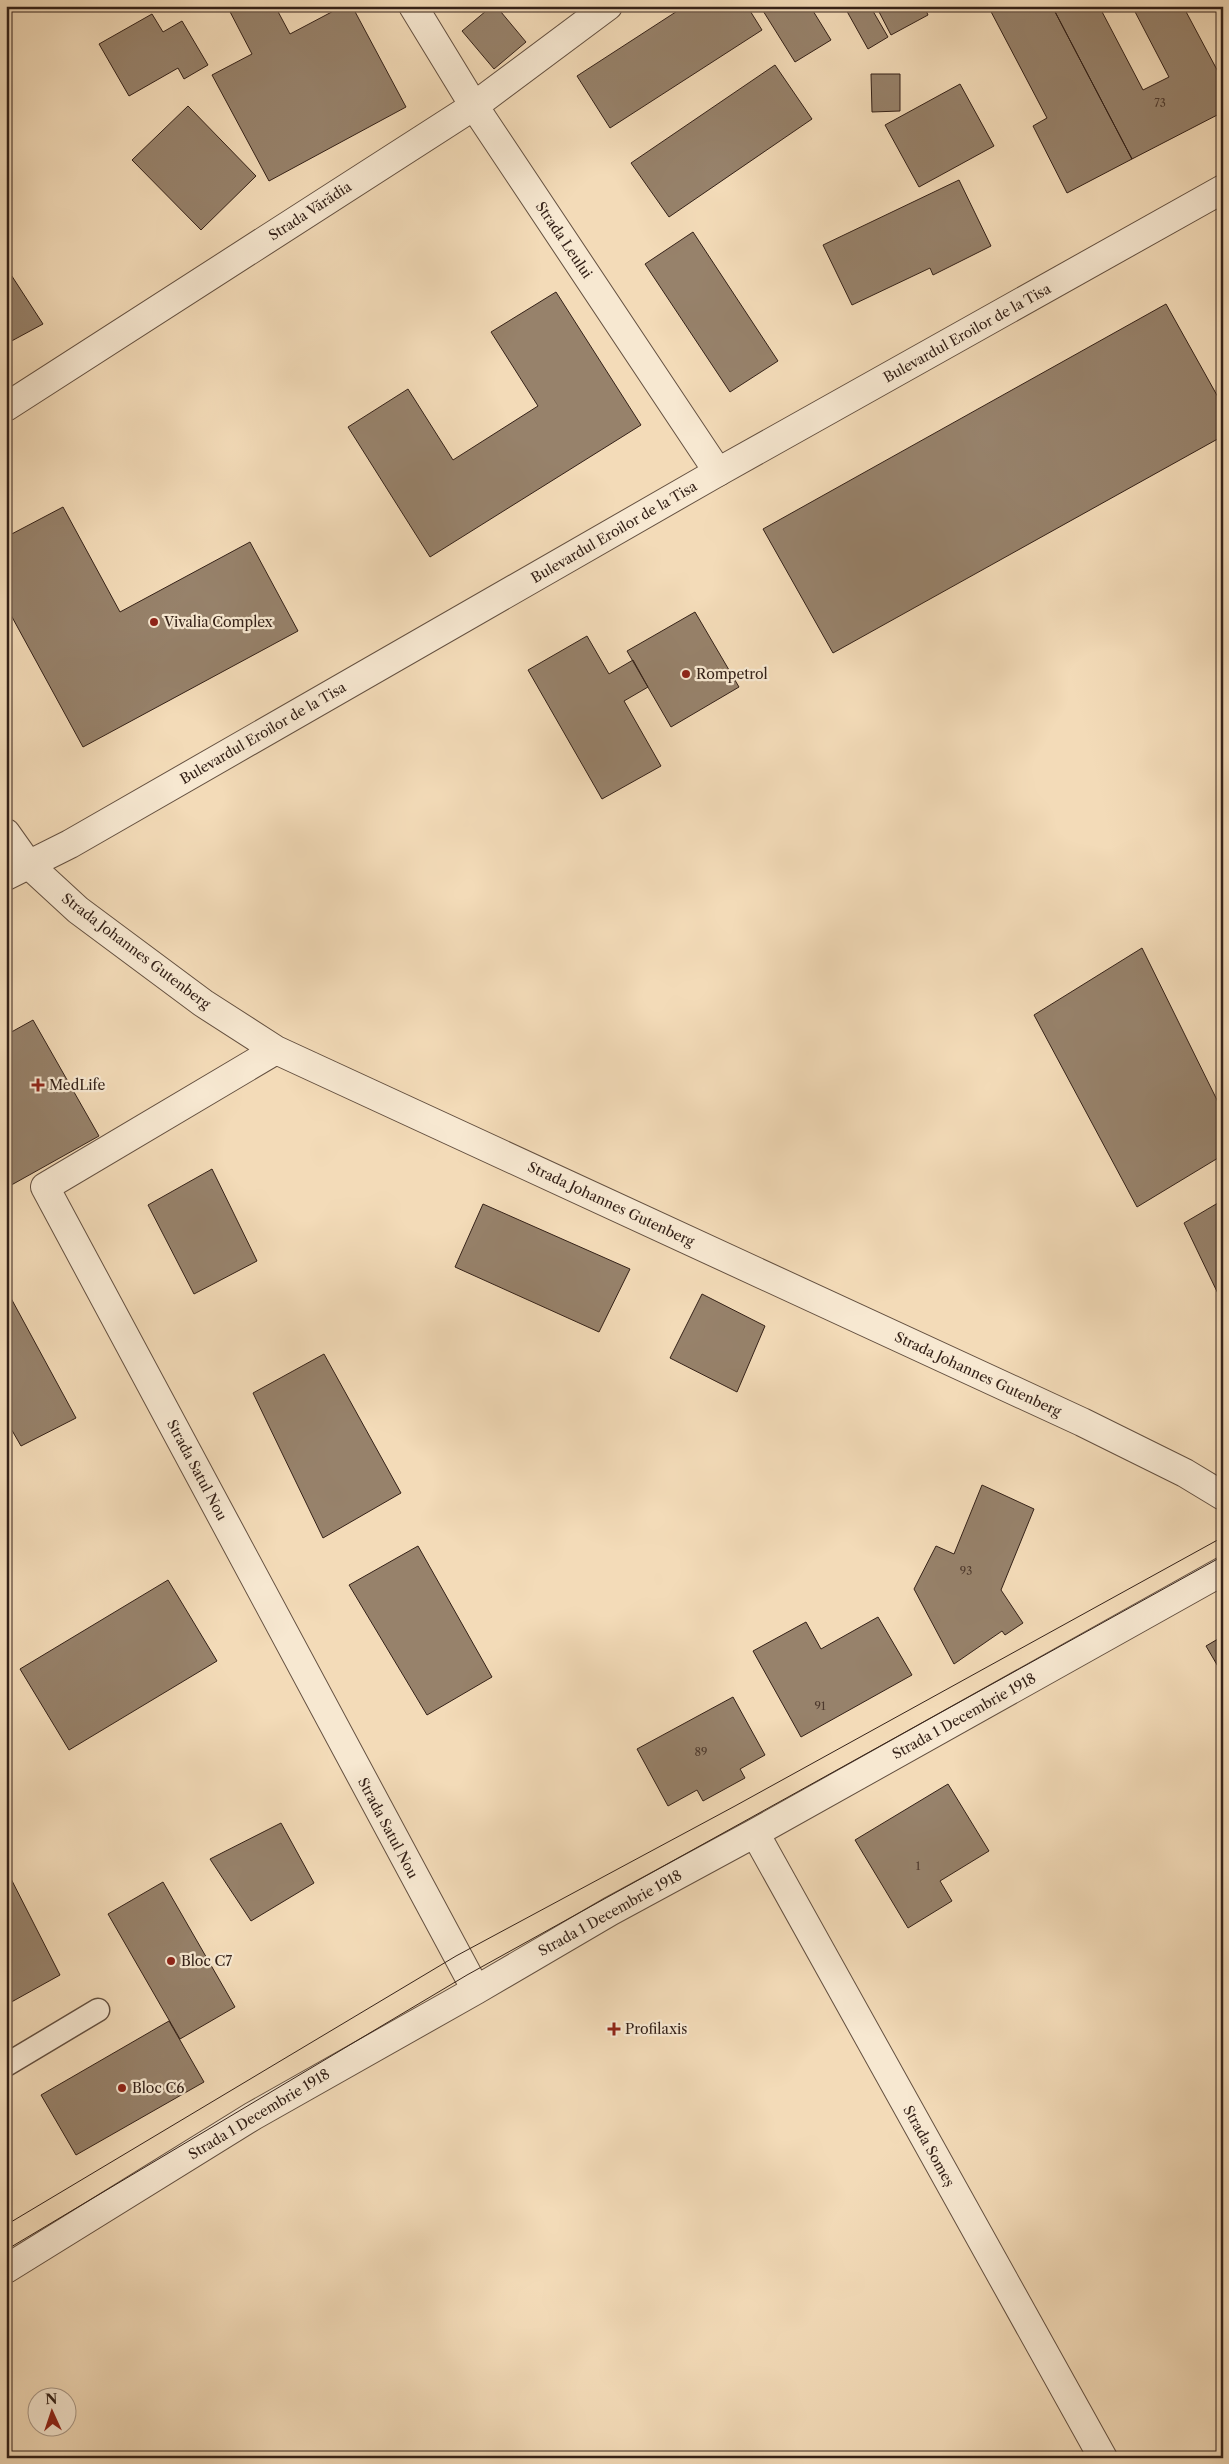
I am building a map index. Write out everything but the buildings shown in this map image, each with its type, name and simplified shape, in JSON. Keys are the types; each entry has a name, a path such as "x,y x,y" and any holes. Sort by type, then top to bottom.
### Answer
{"street":[{"name":"Strada Leului","path":"413,6 474,106 718,472"},
{"name":"Strada Vărădia","path":"6,407 474,106 608,6"},
{"name":"Bulevardul Eroilor de la Tisa","path":"17,870 70,844 718,472 1223,189"},
{"name":"Strada Johannes Gutenberg","path":"6,833 17,870 78,910 203,1003 276,1050 1082,1422 1185,1473 1223,1496"},
{"name":"Strada Satul Nou","path":"276,1050 45,1187 476,1990"},
{"name":"Strada 1 Decembrie 1918","path":"6,2269 253,2116 611,1911 755,1833 1223,1570"},
{"name":"Strada Someș","path":"755,1833 1103,2458"}],"lane":[{"path":"6,2065 98,2010"}],"tram line":[{"path":"6,2225 456,1956 735,1806 1223,1537"},
{"path":"6,2250 467,1975 1223,1556"}],"place":[{"name":"Vivalia Complex","path":"154,622"},
{"name":"Rompetrol","path":"686,674"},
{"name":"MedLife","path":"38,1085"},
{"name":"Bloc C7","path":"171,1961"},
{"name":"Profilaxis","path":"614,2029"},
{"name":"Bloc C6","path":"122,2088"}]}
